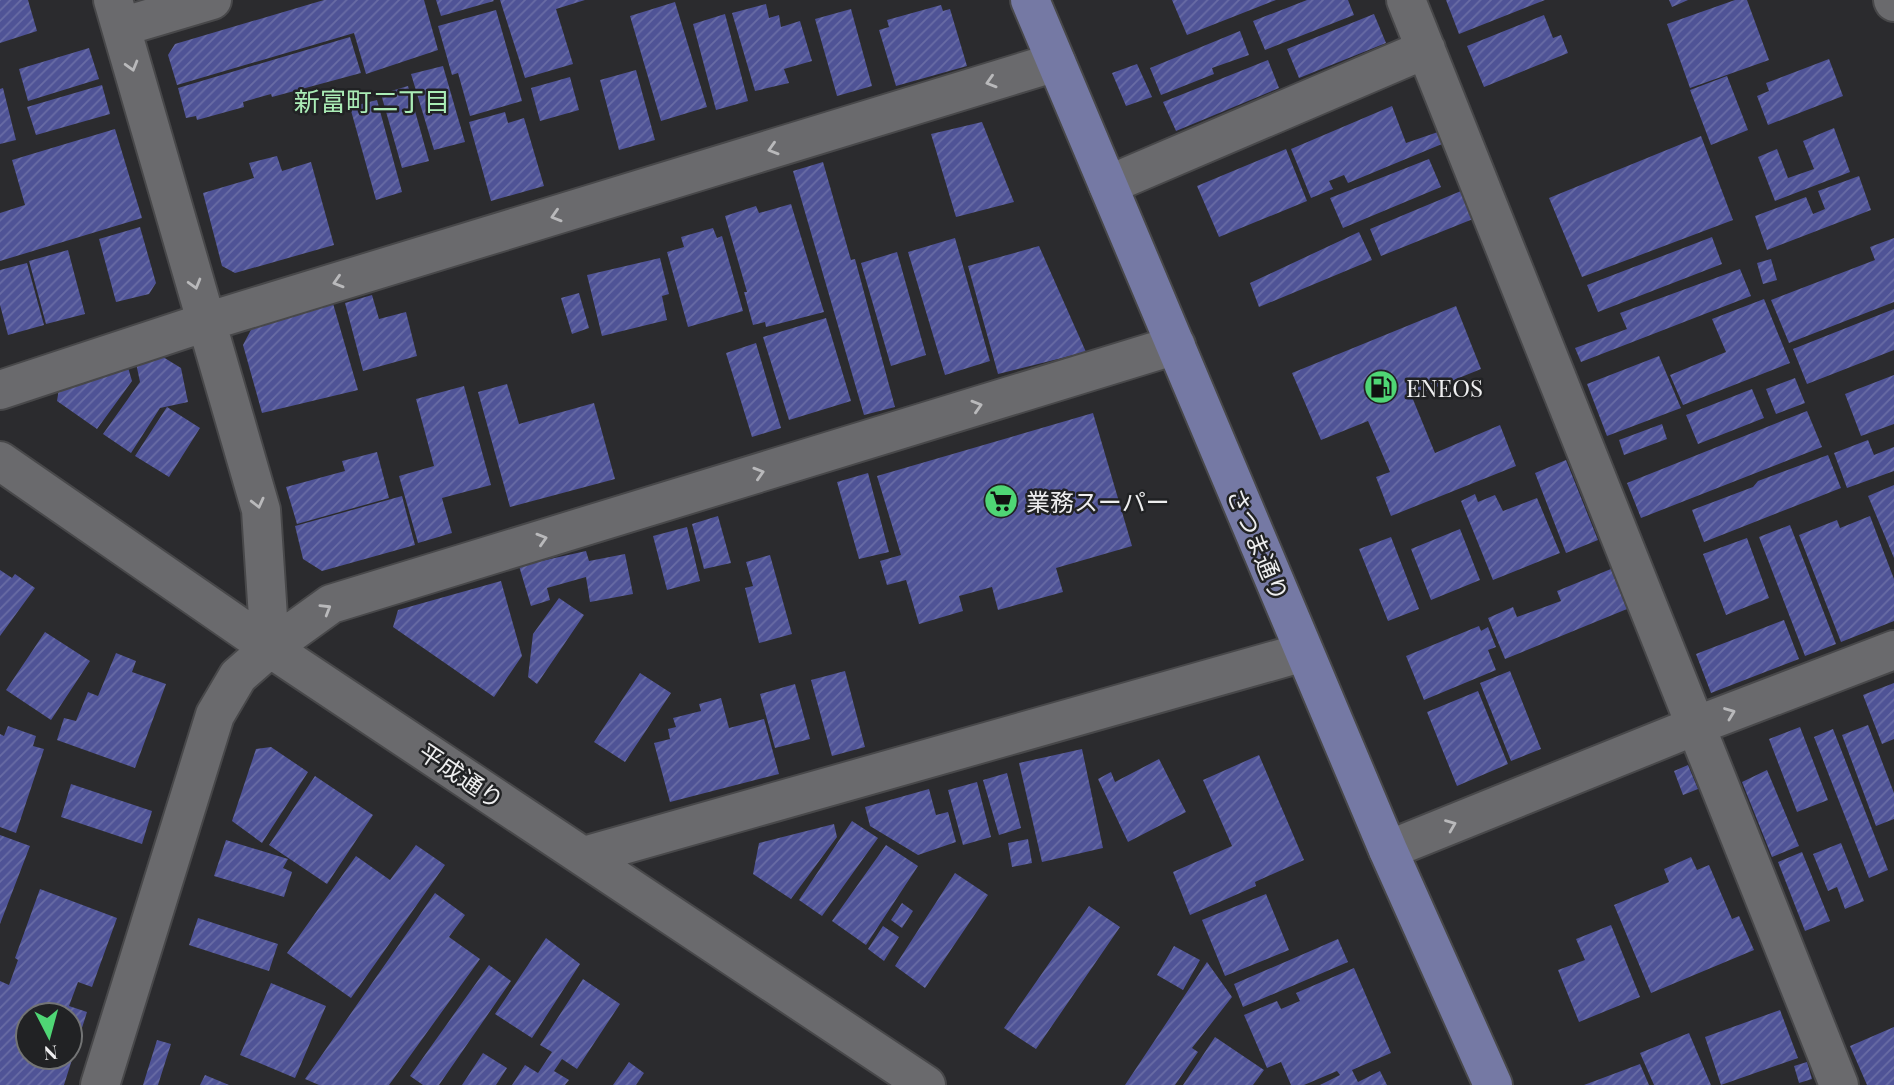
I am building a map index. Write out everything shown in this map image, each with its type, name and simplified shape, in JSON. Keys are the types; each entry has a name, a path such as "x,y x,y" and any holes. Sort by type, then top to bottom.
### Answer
{"main road":[{"name":"さつま通り","path":"1030,0 1388,850 1493,1085"}],"street":[{"path":"212,0 117,14 261,510 270,648"},
{"path":"1406,0 1839,1085"},
{"path":"1108,185 1426,49"},
{"path":"0,390 206,323 1056,62"},
{"path":"100,1085 215,715 238,676 270,648 331,604 1176,345"},
{"name":"平成通り","path":"0,461 270,648 926,1085"},
{"path":"1388,850 1695,726 1894,650"},
{"path":"584,856 1304,652"}],"building":[{"path":"0,0 28,0 37,31 0,43"},
{"path":"324,0 424,0 438,50 366,74 354,33 177,85 168,55 175,44"},
{"path":"436,0 493,0 494,1 441,16"},
{"path":"500,0 585,0 556,9 573,64 525,78"},
{"path":"1172,0 1276,0 1187,35"},
{"path":"1307,0 1348,0 1354,15 1265,50 1253,21"},
{"path":"1446,0 1545,0 1459,34"},
{"path":"1669,0 1688,0 1672,7"},
{"path":"1735,0 1747,0 1769,60 1690,88 1667,24"},
{"path":"675,2 707,107 661,121 630,16"},
{"path":"766,4 769,18 779,15 781,27 800,21 812,61 784,69 789,83 755,91 732,13"},
{"path":"941,5 943,11 950,9 967,66 896,86 879,30 889,27 887,20"},
{"path":"851,9 872,86 837,96 815,19"},
{"path":"496,10 522,101 470,116 458,73 452,75 438,26"},
{"path":"725,14 748,101 716,110 693,24"},
{"path":"1374,14 1386,43 1299,78 1287,49"},
{"path":"1544,15 1553,38 1561,35 1568,53 1484,87 1467,46"},
{"path":"1240,31 1249,55 1212,68 1214,74 1161,95 1150,68"},
{"path":"350,37 361,73 243,102 244,107 197,120 196,116 186,118 178,88"},
{"path":"89,48 99,79 28,101 19,69"},
{"path":"1829,59 1843,96 1768,125 1757,96 1769,91 1766,83"},
{"path":"1268,60 1279,88 1176,131 1163,102"},
{"path":"1137,64 1152,97 1126,106 1112,73"},
{"path":"443,66 465,142 434,150 411,74"},
{"path":"636,70 655,140 619,150 600,80"},
{"path":"1727,76 1748,130 1711,145 1690,90"},
{"path":"570,77 579,110 540,121 531,88"},
{"path":"102,85 110,114 36,135 27,107"},
{"path":"408,86 429,161 402,168 381,94"},
{"path":"3,88 16,140 0,144 0,89"},
{"path":"377,100 402,192 376,200 350,107"},
{"path":"1392,106 1406,143 1438,132 1442,144 1348,183 1344,175 1329,181 1333,189 1311,198 1291,149"},
{"path":"505,112 508,123 524,118 544,186 491,201 469,122"},
{"path":"982,122 1014,202 956,217 931,134"},
{"path":"1834,128 1850,172 1775,201 1758,157 1777,149 1788,178 1814,169 1803,141"},
{"path":"115,129 142,218 0,261 0,213 25,205 12,160"},
{"path":"1701,136 1733,220 1582,277 1549,198"},
{"path":"1286,149 1307,201 1219,237 1197,186"},
{"path":"277,156 282,171 311,162 334,245 235,273 222,266 203,193 254,178 249,163"},
{"path":"1429,159 1441,187 1343,228 1330,198"},
{"path":"823,162 851,260 855,259 895,407 864,415 793,171"},
{"path":"1859,176 1871,210 1767,250 1755,216 1806,197 1813,214 1825,209 1818,191"},
{"path":"1461,191 1473,219 1381,256 1370,229"},
{"path":"791,204 824,312 766,327 765,322 753,325 744,292 747,292 725,216 756,206 759,213"},
{"path":"140,227 156,283 149,294 116,302 99,239"},
{"path":"713,228 717,238 722,236 743,311 688,327 667,252 684,247 681,237"},
{"path":"1359,232 1372,260 1259,307 1250,283"},
{"path":"1712,237 1722,264 1598,312 1587,285"},
{"path":"955,238 990,361 945,375 908,252"},
{"path":"1894,238 1894,302 1789,343 1771,300 1875,260 1870,247"},
{"path":"1039,246 1086,352 998,374 968,266"},
{"path":"68,250 85,314 46,324 29,261"},
{"path":"897,252 926,355 891,366 861,263"},
{"path":"660,258 669,294 662,296 667,320 602,336 587,275"},
{"path":"1771,259 1777,280 1763,284 1757,263"},
{"path":"27,263 44,325 8,335 0,305 0,270"},
{"path":"1740,269 1751,296 1581,362 1575,348 1627,329 1620,313"},
{"path":"579,293 589,328 572,334 561,298"},
{"path":"372,295 379,319 406,312 417,356 363,371 345,303"},
{"path":"1764,299 1790,363 1683,405 1670,375 1726,352 1712,319"},
{"path":"332,300 358,390 262,413 243,345 253,326"},
{"path":"1456,306 1481,369 1412,397 1435,453 1500,425 1516,466 1391,516 1376,477 1390,472 1368,421 1321,440 1292,373"},
{"path":"1894,309 1894,350 1807,384 1793,349"},
{"path":"826,318 851,401 789,420 763,337"},
{"path":"756,343 781,428 752,437 726,353"},
{"path":"1659,356 1681,408 1607,436 1587,384"},
{"path":"163,357 181,368 188,402 160,408 131,453 103,434 140,382 136,363"},
{"path":"127,364 132,381 97,429 57,401 60,382"},
{"path":"1894,375 1894,424 1861,436 1845,394"},
{"path":"1795,378 1805,403 1776,414 1766,389"},
{"path":"507,384 519,424 594,403 615,479 510,507 478,392"},
{"path":"464,386 491,485 442,498 452,533 418,543 399,476 434,466 416,399"},
{"path":"1752,389 1764,418 1698,444 1686,415"},
{"path":"167,407 200,428 169,477 135,456"},
{"path":"1807,411 1822,447 1641,518 1627,483"},
{"path":"1093,413 1132,546 1056,568 1063,592 998,610 992,587 959,596 963,611 919,624 906,580 887,585 880,561 901,555 877,476"},
{"path":"1662,424 1667,439 1624,455 1619,440"},
{"path":"1868,440 1874,455 1894,447 1894,471 1847,488 1834,453"},
{"path":"377,452 389,498 297,524 286,487 345,471 342,461"},
{"path":"1828,455 1841,488 1704,542 1692,510 1753,487 1758,481"},
{"path":"1566,460 1598,540 1566,553 1535,473"},
{"path":"868,473 889,552 859,559 837,482"},
{"path":"1894,485 1894,558 1868,496"},
{"path":"1475,494 1478,502 1495,495 1503,511 1537,498 1560,553 1493,580 1461,501"},
{"path":"402,496 415,545 322,571 303,559 295,526"},
{"path":"718,516 731,563 704,569 692,524"},
{"path":"1870,516 1894,579 1894,621 1841,642 1799,535 1837,520 1840,528"},
{"path":"1790,525 1836,644 1805,656 1759,537"},
{"path":"687,527 700,581 667,590 653,536"},
{"path":"1460,529 1480,580 1431,600 1411,549"},
{"path":"1391,537 1419,609 1388,621 1359,549"},
{"path":"1747,538 1769,598 1726,615 1703,554"},
{"path":"586,551 589,561 625,554 633,594 590,602 586,577 547,588 550,600 531,606 519,566"},
{"path":"770,555 792,634 759,643 745,588 753,586 746,562"},
{"path":"1611,569 1627,609 1505,659 1488,618 1513,607 1517,617 1561,601 1557,591"},
{"path":"0,570 12,578 15,574 35,588 0,636"},
{"path":"501,581 522,656 494,697 393,627 398,610"},
{"path":"559,598 584,615 537,684 528,677 533,634"},
{"path":"1784,620 1799,659 1711,693 1696,654"},
{"path":"1479,626 1481,631 1488,627 1496,647 1488,650 1496,670 1424,700 1406,656"},
{"path":"45,632 90,661 51,720 6,690"},
{"path":"116,653 136,661 132,672 166,684 135,768 57,740 64,718 76,721 88,692 98,696"},
{"path":"845,671 865,747 832,756 811,680"},
{"path":"1510,671 1541,749 1511,761 1480,683"},
{"path":"640,673 671,693 625,762 594,742"},
{"path":"1894,683 1894,739 1882,744 1863,695"},
{"path":"795,684 810,739 775,748 760,694"},
{"path":"1478,691 1508,764 1457,786 1427,712"},
{"path":"721,698 729,728 764,719 779,774 670,802 654,743 670,739 668,729 676,727 673,718 701,711 699,704"},
{"path":"1868,725 1894,793 1894,819 1876,826 1842,735"},
{"path":"8,726 36,736 33,746 44,749 16,833 0,827 0,734 4,736"},
{"path":"1800,727 1828,800 1797,812 1769,739"},
{"path":"1833,729 1888,870 1869,878 1814,737"},
{"path":"271,747 308,772 262,843 232,821 256,749"},
{"path":"1082,749 1103,848 1042,862 1019,763"},
{"path":"1259,755 1304,860 1255,882 1256,886 1190,915 1173,872 1232,846 1203,780"},
{"path":"1159,759 1186,812 1128,842 1098,779 1111,772 1115,782"},
{"path":"1688,765 1698,789 1683,795 1674,771"},
{"path":"1767,770 1799,846 1772,857 1742,782"},
{"path":"1007,773 1021,828 999,835 983,780"},
{"path":"315,776 373,815 327,884 269,845"},
{"path":"977,782 991,837 963,845 948,790"},
{"path":"71,784 152,811 142,844 61,817"},
{"path":"929,789 936,815 948,812 956,842 918,855 870,826 865,807"},
{"path":"852,821 878,838 822,916 799,900"},
{"path":"834,824 837,837 791,899 753,874 759,843"},
{"path":"0,835 30,846 0,924"},
{"path":"1028,839 1032,863 1012,867 1008,843"},
{"path":"226,840 288,859 283,868 292,872 284,897 214,876"},
{"path":"1841,843 1864,901 1845,909 1837,887 1828,891 1813,854"},
{"path":"416,845 445,865 351,998 287,953 356,856 390,880"},
{"path":"886,845 918,866 866,945 832,921"},
{"path":"1802,852 1830,921 1805,931 1778,862"},
{"path":"1691,857 1697,870 1709,865 1732,919 1739,916 1754,950 1651,993 1614,905 1669,882 1664,869"},
{"path":"955,873 988,895 925,988 895,966"},
{"path":"40,889 117,918 92,987 78,982 71,1001 14,1001 14,1071 68,1071 64,1085 0,1085 0,981 9,985 18,960 15,958"},
{"path":"435,893 465,915 449,937 480,959 389,1085 319,1085 305,1079"},
{"path":"1266,894 1289,950 1225,976 1202,920"},
{"path":"902,903 913,911 902,928 891,920"},
{"path":"1089,906 1120,927 1036,1049 1004,1028"},
{"path":"198,918 278,944 269,971 189,945"},
{"path":"1611,925 1640,997 1579,1022 1558,970 1585,960 1576,939"},
{"path":"883,926 899,937 884,961 868,949"},
{"path":"546,938 580,964 532,1038 495,1014"},
{"path":"1338,939 1348,962 1243,1007 1234,984"},
{"path":"1174,946 1200,960 1183,990 1157,975"},
{"path":"1207,962 1232,997 1192,1048 1198,1052 1175,1085 1125,1085"},
{"path":"489,965 511,981 439,1085 423,1085 410,1076"},
{"path":"1354,968 1391,1053 1352,1070 1358,1082 1380,1071 1387,1085 1320,1085 1340,1075 1337,1071 1304,1085 1291,1085 1281,1062 1267,1068 1244,1015 1277,1001 1281,1009 1300,1001 1296,993"},
{"path":"583,979 620,1004 577,1069 562,1059 554,1071 569,1080 565,1085 512,1085 525,1065 538,1073 552,1052 540,1045"},
{"path":"271,983 326,1006 295,1078 240,1055"},
{"path":"1780,1010 1798,1058 1721,1085 1705,1037"},
{"path":"1894,1027 1894,1085 1867,1085 1850,1046"},
{"path":"1689,1033 1711,1085 1654,1085 1640,1053"},
{"path":"1215,1037 1264,1070 1253,1085 1183,1085"},
{"path":"157,1040 171,1044 158,1085 143,1085"},
{"path":"483,1053 507,1068 496,1085 462,1085"},
{"path":"629,1062 644,1073 636,1085 613,1085"},
{"path":"1807,1062 1812,1079 1799,1083 1794,1066"},
{"path":"1640,1064 1649,1085 1584,1085"},
{"path":"205,1075 229,1085 200,1085"}],"place":[{"name":"ENEOS","path":"1381,387"},
{"name":"業務スーパー","path":"1001,501"}],"district":[{"name":"新富町二丁目","path":"372,100"}]}
